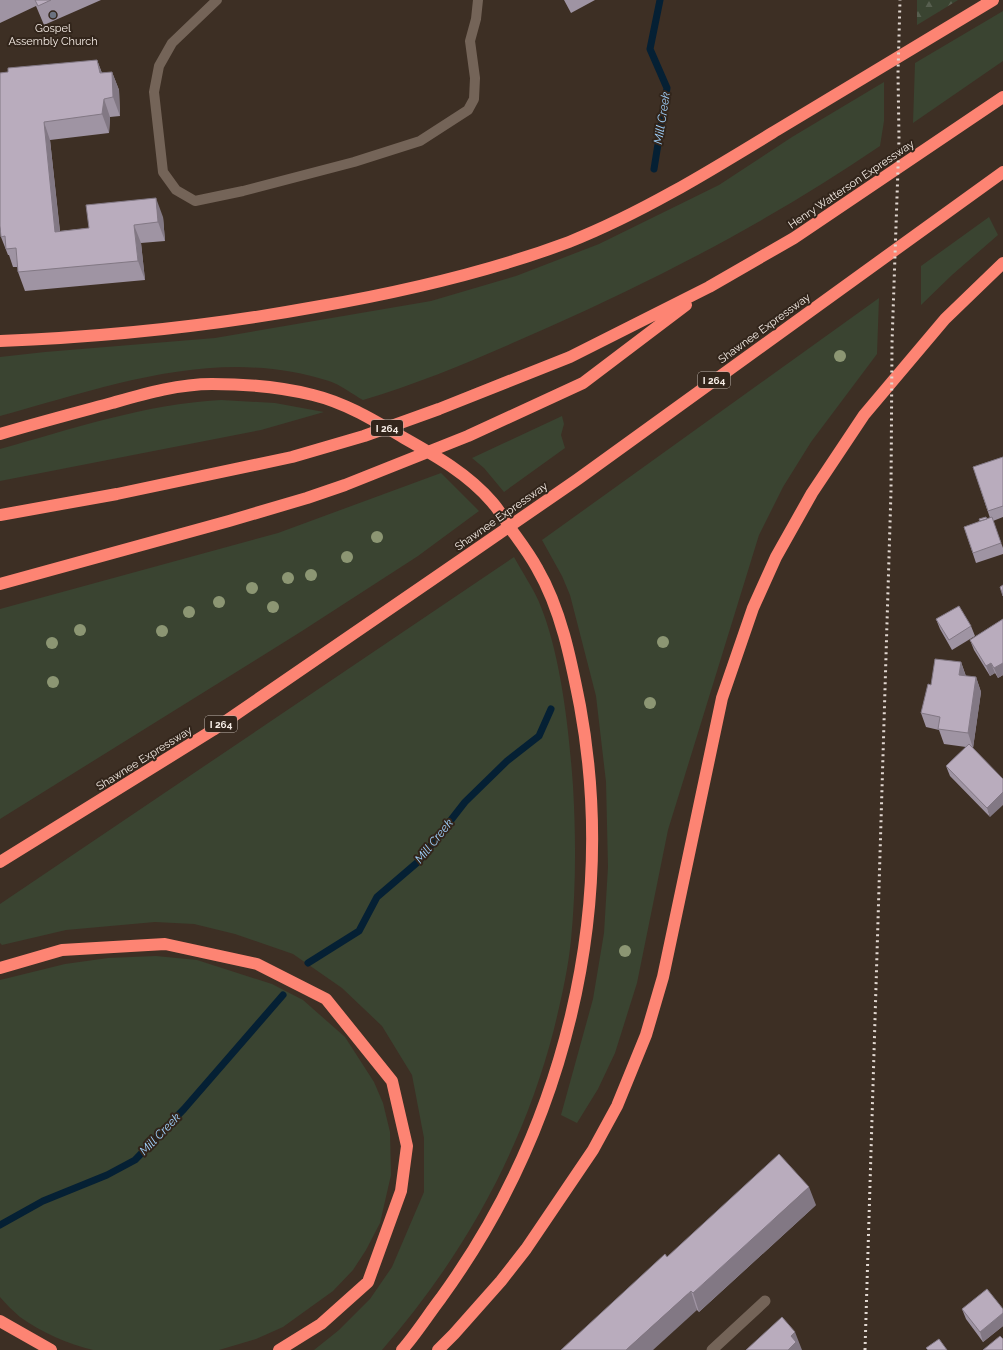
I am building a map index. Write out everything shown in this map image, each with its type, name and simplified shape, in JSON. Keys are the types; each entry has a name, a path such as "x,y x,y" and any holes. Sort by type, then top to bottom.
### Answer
{"highway":[{"path":"0,340 37,339 218,323 394,293 495,267 571,241 644,208 702,175 993,0"},
{"name":"Henry Watterson Expressway","path":"709,287 794,238 977,116 1003,97"},
{"name":"Shawnee Expressway","path":"0,862 213,730 436,577 578,479 1003,172"},
{"path":"438,1350 501,1281 526,1249 589,1156 617,1106 646,1035 663,977 722,698 753,608 776,557 812,493 864,415 946,318 1001,265"},
{"path":"0,584 229,521 345,485 468,436 519,414 583,383 709,287"},
{"name":"I 264","path":"0,515 117,494 292,457 364,436 479,394 570,357 709,287"},
{"path":"0,434 145,394 177,388 210,384 261,387 312,394 347,406 454,467 492,502 538,570 555,609 567,648 584,729 588,767 590,805 590,895 579,980 552,1085 506,1194 468,1260 402,1350"},
{"path":"0,968 62,950 165,944 257,964 326,1000 392,1081 407,1146 401,1192 368,1282 321,1324 278,1350"},
{"path":"0,1321 51,1350"}],"street":[{"path":"712,1350 765,1301"}],"lane":[{"path":"217,0 172,43 159,66 154,92 163,172 176,190 196,201 243,191 354,162 420,141 468,110 474,99 475,78 470,41 476,19 478,0"}],"green space":[{"path":"917,0 958,0 917,25"},
{"path":"1003,11 1003,61 913,123 915,63"},
{"path":"884,82 884,121 880,146 841,172 760,221 677,266 526,337 434,376 363,400 329,381 287,371 245,367 204,369 163,374 122,383 0,416 0,357 215,338 431,301 516,276 599,244 719,185 792,137"},
{"path":"989,217 998,235 952,275 921,305 921,266"},
{"path":"879,298 877,354 811,442 783,487 759,535 668,830 637,983 615,1053 598,1089 577,1123 561,1115 593,999 604,933 608,867 606,782 596,696 570,595 562,576 542,540"},
{"path":"221,400 275,403 324,412 261,430 0,481 0,449 109,418 193,402"},
{"path":"562,416 564,424 561,435 565,448 504,492 484,468 472,458"},
{"path":"441,473 479,511 418,556 302,631 0,819 0,609 278,533"},
{"path":"514,557 539,602 547,623 563,692 571,764 575,844 573,921 566,974 554,1029 526,1117 508,1159 464,1239 412,1314 382,1350 314,1350 339,1330 370,1299 392,1267 424,1192 424,1138 412,1075 382,1026 342,988 293,954 235,934 194,924 155,922 66,930 2,945 0,943 0,904"},
{"path":"156,956 197,960 272,984 303,1000 345,1037 374,1082 383,1103 390,1132 391,1175 380,1223 366,1250 353,1270 333,1291 283,1327 256,1339 219,1350 93,1350 64,1341 37,1328 20,1317 0,1297 0,980 65,964 108,958"}],"building":[{"path":"35,0 51,0 38,6"},
{"path":"97,60 100,73 112,72 113,97 104,99 102,114 44,122 55,232 89,228 86,205 156,198 158,222 134,225 138,261 18,272 16,248 6,249 5,236 1,237 0,226 0,73 8,72 8,68"},
{"path":"1003,457 1003,506 988,511 973,467"},
{"path":"986,517 987,519 980,521 979,519"},
{"path":"992,517 1001,543 973,553 964,527"},
{"path":"1003,585 1003,596 1000,587"},
{"path":"959,606 971,626 949,640 936,619"},
{"path":"1003,619 1003,663 994,668 991,663 986,666 970,640"},
{"path":"935,659 961,662 959,675 976,677 968,733 938,729 940,717 921,713 928,684 931,685"},
{"path":"969,744 1003,779 1003,792 987,808 946,766"},
{"path":"779,1154 809,1187 693,1293 691,1291 626,1350 561,1350 665,1254 667,1257"},
{"path":"987,1289 1003,1309 1003,1313 980,1332 962,1309"},
{"path":"782,1317 795,1332 791,1336 796,1342 788,1350 746,1350"},
{"path":"1000,1336 1003,1339 1003,1350 983,1350"},
{"path":"939,1339 947,1350 928,1350 926,1348"}],"waterway":[{"name":"Mill Creek","path":"654,169 667,88 650,49 660,0"},
{"name":"Mill Creek","path":"308,963 359,931 377,897 419,861 465,802 507,761 539,736 551,709"},
{"name":"Mill Creek","path":"0,1225 43,1201 107,1175 135,1160 184,1109 283,995"}],"railway":[{"path":"865,1350 891,491 892,343 899,139 898,73 900,0"}],"place":[{"name":"Gospel Assembly Church","path":"53,15"}]}
